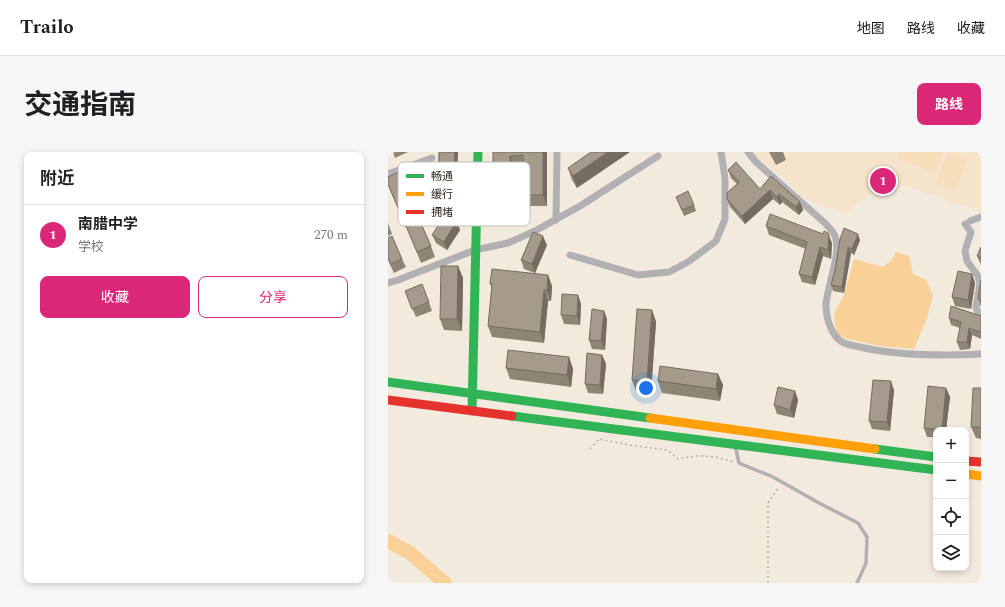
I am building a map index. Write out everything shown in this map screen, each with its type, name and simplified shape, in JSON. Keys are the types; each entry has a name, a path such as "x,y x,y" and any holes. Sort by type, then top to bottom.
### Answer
{"street":[{"path":"478,152 478,162"},
{"path":"556,220 557,152"},
{"path":"570,255 638,275 668,272 688,262 716,241 725,219 725,178 721,152"},
{"path":"748,152 756,162 826,224 835,235 837,248 826,305 829,324 835,336 843,343 872,350 912,354 981,354"},
{"path":"388,283 475,250 508,244 556,220 658,156"},
{"path":"421,162 432,158"},
{"path":"388,174 398,170"},
{"path":"981,217 968,222 971,232 965,251 967,261 978,276 980,283 976,308 978,312 981,313"},
{"path":"472,410 476,226"},
{"path":"388,382 933,457"},
{"path":"388,400 933,470"},
{"path":"810,453 812,440"},
{"path":"969,461 981,462"},
{"path":"969,474 981,476"}],"lane":[{"path":"735,444 739,463 773,477 858,523 867,537 866,563 857,583"}],"path":[{"path":"590,449 599,439 667,450 678,458 697,455 713,456 739,463"},
{"path":"768,583 768,503 782,482"}],"shaded area":[{"path":"751,152 981,152 981,212 906,186 875,191 845,214 800,196 781,176"},
{"path":"900,152 943,152 935,173 897,158"},
{"path":"948,152 968,159 955,190 936,183"},
{"path":"896,252 909,256 913,274 926,280 933,295 927,318 914,349 879,346 844,338 837,333 834,314 844,295 854,259 882,267 891,261"}],"building":[{"path":"439,152 455,152 454,162 439,162"},
{"path":"493,152 543,152 543,195 530,195 530,162 523,162 523,155 510,156 510,162 493,162"},
{"path":"591,152 608,152 573,176 568,168"},
{"path":"736,162 760,189 771,176 800,202 796,207 779,194 777,197 770,190 742,216 727,199 727,193 739,182 728,170"},
{"path":"398,172 398,208 388,184 388,177"},
{"path":"688,191 694,205 682,210 676,197"},
{"path":"770,214 823,234 824,231 828,233 828,250 820,247 812,277 799,274 807,242 766,226"},
{"path":"406,226 422,226 431,246 417,252"},
{"path":"438,226 454,226 444,242 432,235"},
{"path":"844,228 858,234 852,249 848,247 842,287 831,285 835,271 840,239"},
{"path":"533,232 543,236 532,264 521,260"},
{"path":"392,236 402,259 391,264 388,258 388,238"},
{"path":"981,247 981,258 977,256"},
{"path":"441,266 458,266 457,319 440,319"},
{"path":"492,269 548,275 547,290 544,290 540,332 488,326"},
{"path":"958,271 972,274 968,300 952,297"},
{"path":"981,280 981,302 978,298"},
{"path":"422,284 429,302 412,309 405,291"},
{"path":"562,294 578,295 577,316 561,315"},
{"path":"951,306 981,316 980,332 969,328 967,342 957,342 961,322 949,318"},
{"path":"592,309 604,311 601,341 589,340"},
{"path":"637,309 652,310 647,381 632,380"},
{"path":"508,350 569,357 567,375 506,368"},
{"path":"587,353 602,355 600,385 585,384"},
{"path":"660,366 718,374 716,389 658,381"},
{"path":"873,380 891,381 887,422 869,421"},
{"path":"928,386 946,388 942,427 933,427 933,429 924,428"},
{"path":"778,387 795,391 790,410 774,405"},
{"path":"973,388 981,388 981,427 971,427"}],"waterway":[{"path":"388,541 410,553 445,583"}],"traffic: fast":[{"path":"478,152 478,162"},
{"path":"472,411 476,226"},
{"path":"388,382 650,418"},
{"path":"512,416 933,470"},
{"path":"875,449 933,457"}],"traffic: slow":[{"path":"650,418 875,449"},
{"path":"969,474 981,476"}],"traffic: jam":[{"path":"388,400 512,416"},
{"path":"969,461 981,462"}],"place":[{"name":"南腊中学","path":"883,181"}]}
